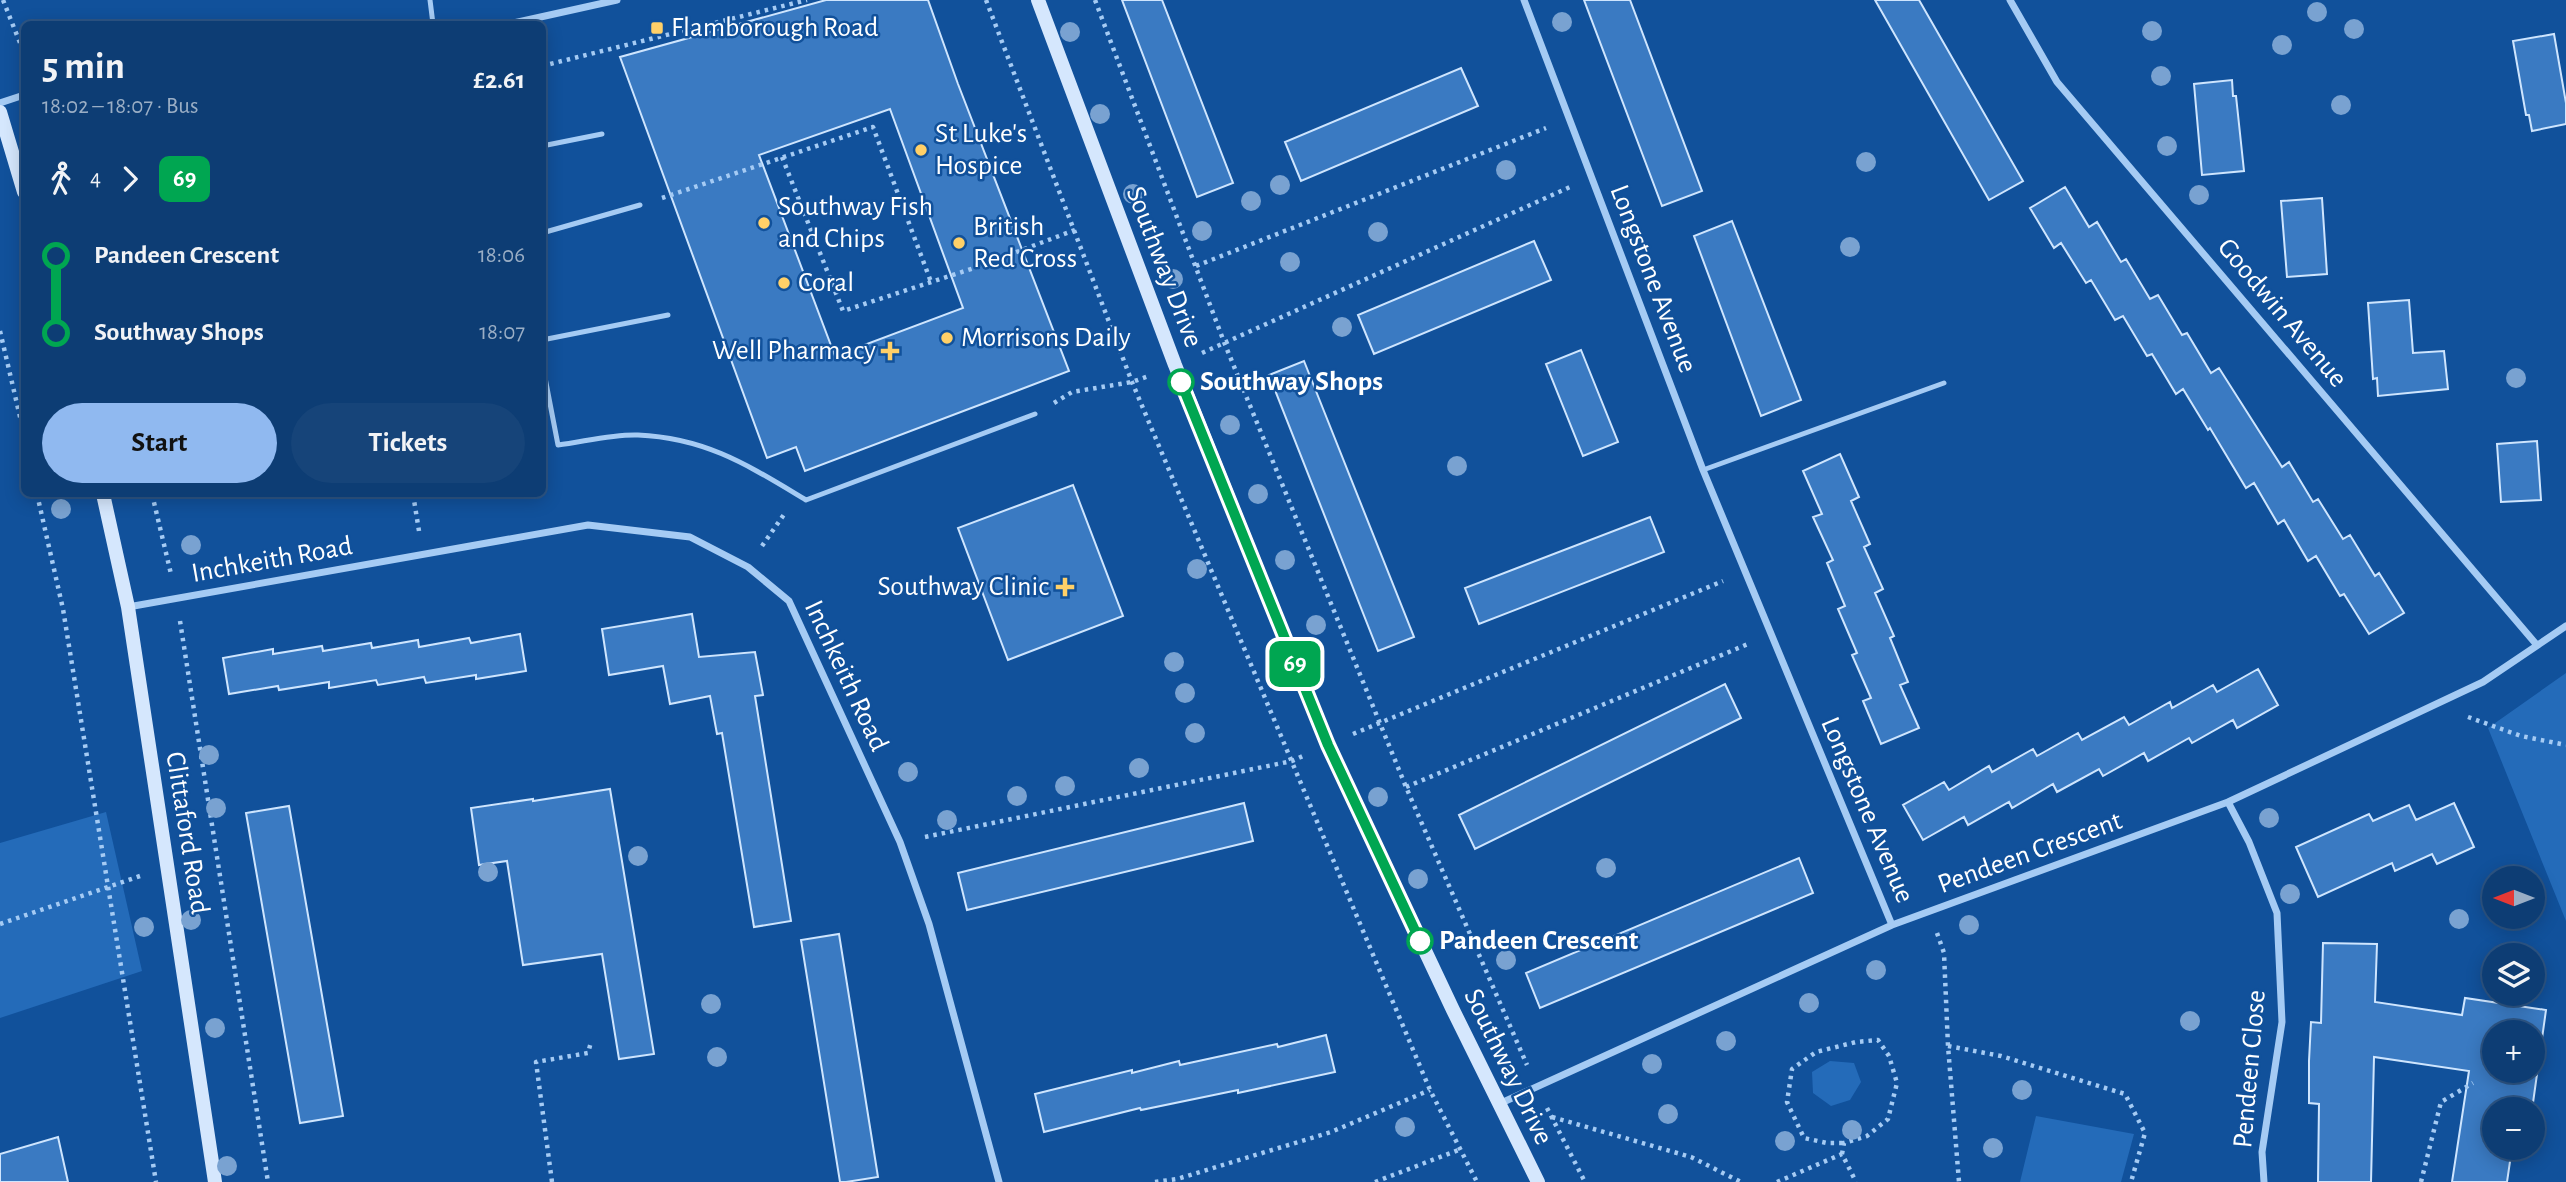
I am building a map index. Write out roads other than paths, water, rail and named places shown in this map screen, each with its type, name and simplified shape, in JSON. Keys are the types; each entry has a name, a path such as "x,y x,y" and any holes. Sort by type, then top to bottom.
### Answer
{"street":[{"path":"522,21 617,0"},
{"name":"Southway Drive","path":"1038,0 1175,365 1328,745 1538,1182"},
{"name":"Longstone Avenue","path":"1524,0 1703,470 1892,925"},
{"name":"Goodwin Avenue","path":"2010,0 2057,82 2536,644"},
{"path":"0,103 21,96"},
{"path":"0,113 21,182"},
{"name":"Clittaford Road","path":"104,497 128,607 215,1182"},
{"name":"Inchkeith Road","path":"128,607 588,525 690,537 748,567 789,601 900,842 929,925 999,1182"},
{"name":"Pendeen Crescent","path":"1499,1104 1892,925 2228,802 2483,681 2566,626"},
{"name":"Pendeen Close","path":"2228,802 2249,842 2277,914 2282,1022 2262,1152 2264,1182"}],"lane":[{"path":"430,0 433,21"},
{"path":"546,145 602,134"},
{"path":"546,232 640,205"},
{"path":"546,339 668,315"},
{"path":"546,383 558,445 636,435 692,442 744,463 806,500 1035,414"},
{"path":"1703,470 1944,383"}],"place":[{"name":"Flamborough Road","path":"657,28"},
{"name":"St Luke's Hospice","path":"921,150"},
{"name":"Southway Fish and Chips","path":"764,223"},
{"name":"British Red Cross","path":"959,243"},
{"name":"Coral","path":"784,283"},
{"name":"Morrisons Daily","path":"947,338"},
{"name":"Well Pharmacy","path":"890,351"},
{"name":"Southway Shops","path":"1181,382"},
{"name":"Southway Clinic","path":"1065,587"},
{"name":"Pandeen Crescent","path":"1420,941"}]}
